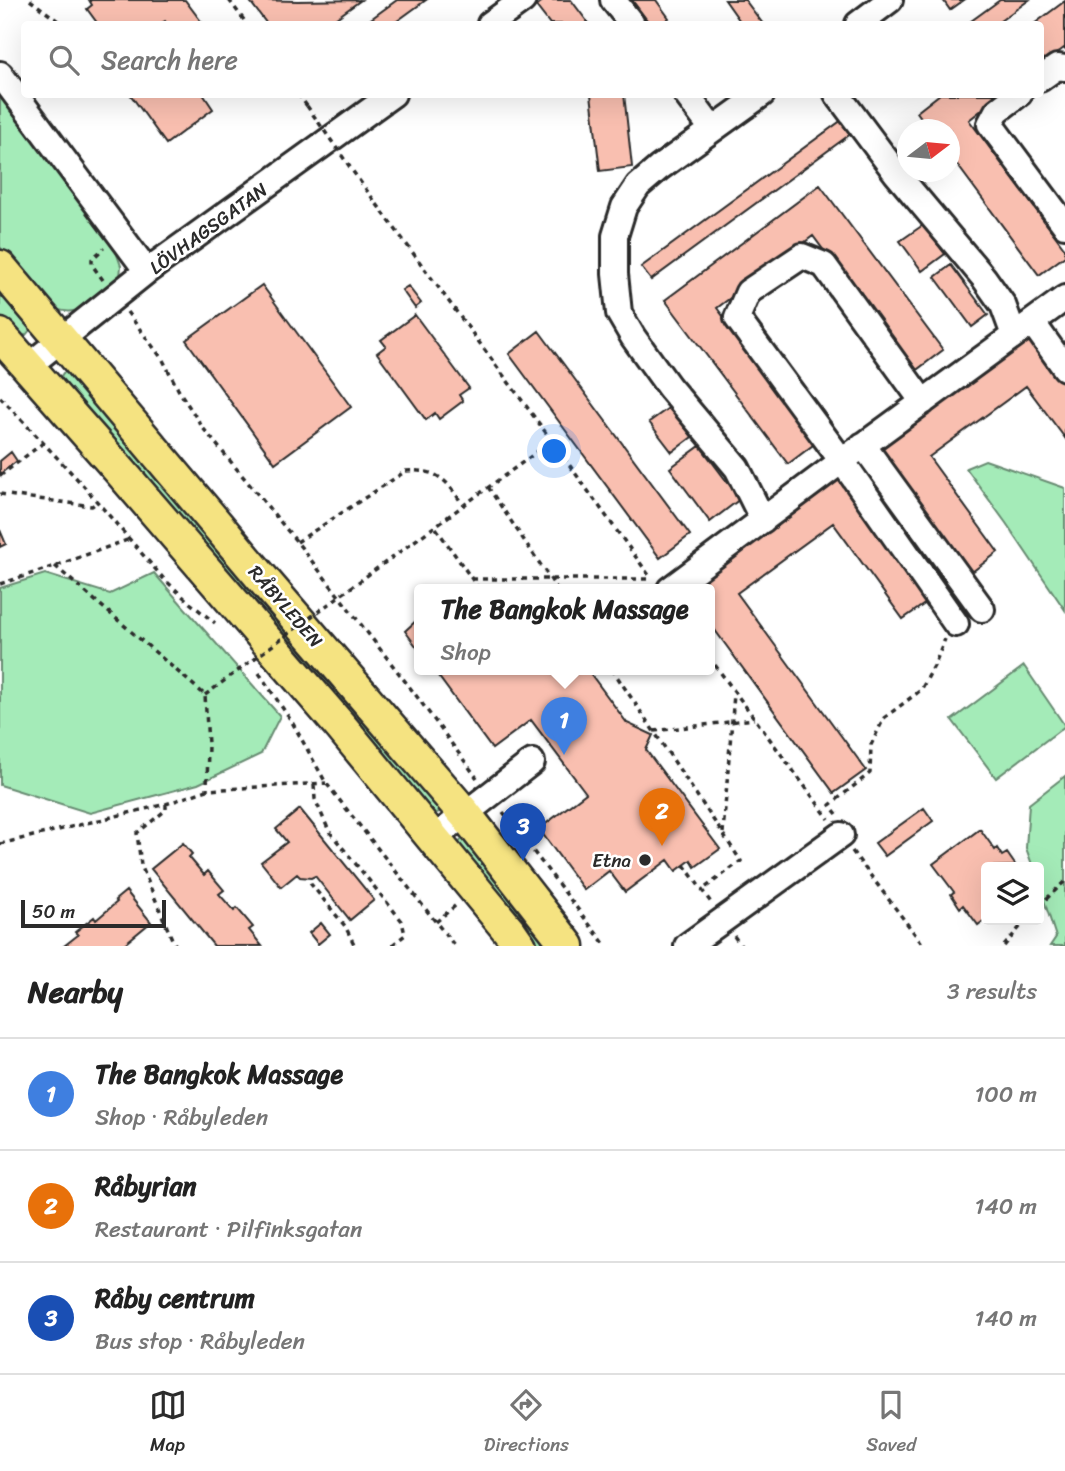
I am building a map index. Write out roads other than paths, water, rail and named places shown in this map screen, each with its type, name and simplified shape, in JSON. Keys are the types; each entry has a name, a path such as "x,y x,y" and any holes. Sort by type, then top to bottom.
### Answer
{"main road":[{"name":"RÅBYLEDEN","path":"0,267 465,814 568,946"},
{"name":"RÅBYLEDEN","path":"0,335 342,727 520,946"}],"street":[{"path":"494,21 523,0"},
{"path":"613,0 630,21"},
{"path":"862,21 890,0"},
{"path":"1044,77 1057,67 1065,68"},
{"path":"0,74 147,271"},
{"name":"LÖVHAGSGATAN","path":"27,367 147,271 387,98"},
{"path":"689,98 712,129"},
{"path":"756,98 659,168 638,187 624,207 615,236 615,274 619,313 632,337 669,387 737,468 763,520"},
{"path":"840,98 896,173 1023,329 1065,368"},
{"path":"1014,98 997,111 990,124 1065,225"},
{"path":"923,402 824,265 802,256 748,292 737,318 842,461 956,624"},
{"path":"661,584 763,520 1065,298"},
{"path":"863,445 982,609"},
{"path":"434,838 532,762"},
{"path":"687,946 841,829"}],"place":[{"name":"The Bangkok Massage","path":"564,755"},
{"name":"Råbyrian","path":"662,846"},
{"name":"Etna","path":"645,860"},
{"name":"Råby centrum","path":"523,861"}]}
